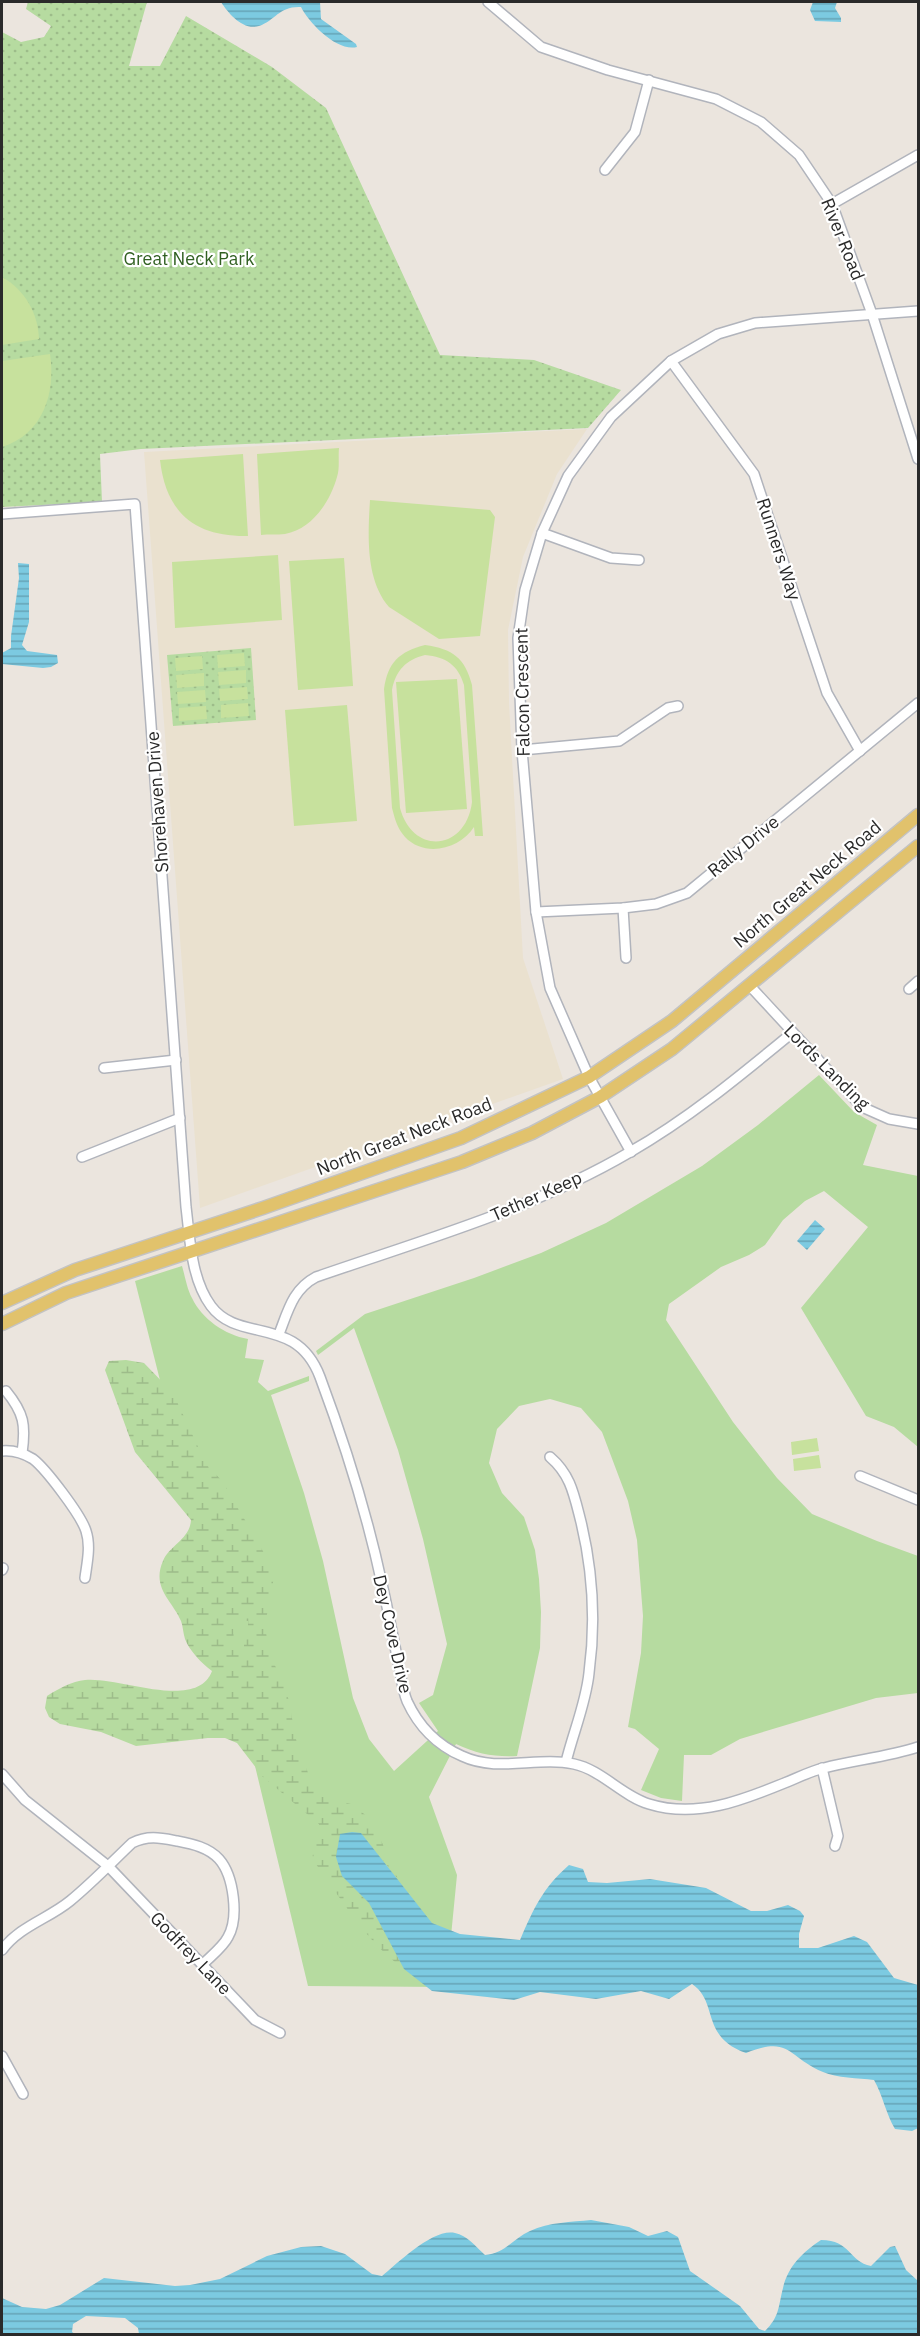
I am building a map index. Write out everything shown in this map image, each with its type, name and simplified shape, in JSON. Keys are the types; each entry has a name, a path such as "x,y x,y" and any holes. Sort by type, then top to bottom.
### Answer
{"main road":[{"name":"North Great Neck Road","path":"2,1303 75,1270 460,1138 589,1077 672,1021 918,815"},
{"path":"2,1321 66,1293 462,1162 532,1133 600,1097 672,1049 918,846"}],"street":[{"name":"River Road","path":"488,2 541,47 608,70 716,99 761,122 799,155 832,204 872,314 918,459"},
{"path":"605,170 634,132 649,80"},
{"path":"832,204 918,154"},
{"name":"Falcon Crescent","path":"631,1152 589,1077 550,988 536,912 522,750 518,638 525,590 542,533 568,476 611,417 671,361 718,334 755,323 918,311"},
{"name":"Runners Way","path":"671,361 754,474 827,693 860,751"},
{"name":"Shorehaven Drive","path":"2,514 135,504 189,1232"},
{"path":"542,533 611,558 639,560"},
{"name":"Rally Drive","path":"536,912 656,904 687,893 918,703"},
{"path":"522,750 619,741 668,708 678,706"},
{"path":"623,908 626,958"},
{"path":"909,989 918,981"},
{"name":"Lords Landing","path":"750,986 862,1107 878,1116 918,1124"},
{"name":"Tether Keep","path":"279,1334 293,1297 306,1282 316,1276 513,1210 631,1152 718,1093 792,1033"},
{"path":"104,1068 176,1060"},
{"path":"82,1157 180,1118"},
{"name":"Dey Cove Drive","path":"189,1232 197,1275 204,1294 215,1310 230,1322 279,1334 296,1344 306,1354 319,1375 353,1478 382,1580 405,1697 418,1721 442,1745 463,1757 486,1764 566,1762 578,1764 637,1799 650,1804 697,1810 751,1797 822,1768 898,1754 918,1747"},
{"path":"6,1391 23,1418 25,1434 22,1453"},
{"path":"2,1451 22,1453 41,1467 83,1525 89,1545 85,1578"},
{"path":"550,1457 563,1468 573,1492 589,1556 594,1607 589,1675 566,1762"},
{"path":"860,1476 918,1500"},
{"path":"822,1768 838,1836 835,1846"},
{"name":"Godfrey Lane","path":"2,1774 25,1800 108,1866 255,2020 280,2033"},
{"path":"2,1950 25,1928 70,1901 132,1843 159,1837 197,1845 219,1860 227,1872 235,1910 234,1923 227,1940 203,1964"},
{"path":"2,2056 23,2094"}],"shaded area":[{"path":"587,429 557,474 523,557 508,630 509,703 523,958 563,1079 200,1208 144,452"}],"green space":[{"name":"Great Neck Park","path":"28,2 147,2 129,66 160,66 186,16 272,67 326,108 440,355 534,360 621,390 588,428 141,449 100,454 102,502 2,507 2,32 21,42 44,37 51,26 26,9"},
{"path":"2,277 24,295 29,303 36,320 39,339 2,345"},
{"path":"50,354 51,383 44,410 28,432 2,447 2,361"},
{"path":"339,448 337,477 330,496 318,513 295,531 285,534 261,535 257,454"},
{"path":"243,454 248,536 213,532 186,518 169,494 163,479 160,460"},
{"path":"370,500 490,510 495,517 480,636 439,639 389,607 381,596 372,570 369,541"},
{"path":"278,555 282,620 175,628 172,562"},
{"path":"344,558 353,686 298,690 289,561"},
{"path":"425,645 443,649 456,656 466,668 472,685 483,836 475,836 474,827 460,841 432,849 413,844 405,837 395,820 392,808 384,689 388,672 396,660 408,651","holes":["425,655 450,663 455,667 464,685 472,802 468,818 460,830 450,838 439,841 427,840 416,834 407,824 400,808 392,690 399,671 407,663"]},
{"path":"251,648 256,720 173,726 167,655"},
{"path":"244,653 245,666 218,668 217,655"},
{"path":"202,656 203,669 176,671 175,658"},
{"path":"246,670 246,683 219,685 218,672"},
{"path":"204,673 204,686 177,688 176,675"},
{"path":"457,679 467,809 406,813 396,682"},
{"path":"247,687 248,699 220,701 219,689"},
{"path":"205,690 206,702 178,704 177,692"},
{"path":"248,703 249,716 221,718 221,705"},
{"path":"347,705 357,821 294,826 285,710"},
{"path":"206,706 207,719 179,721 179,708"},
{"path":"819,1075 854,1112 877,1125 863,1165 918,1176 918,1447 894,1427 866,1416 801,1308 868,1227 824,1191 805,1201 783,1220 765,1245 721,1267 669,1304 666,1320 733,1422 777,1478 812,1514 918,1556 918,1693 876,1698 740,1739 711,1755 684,1755 682,1801 661,1798 641,1790 659,1749 635,1729 628,1727 641,1653 643,1616 637,1540 628,1501 602,1432 581,1408 550,1399 519,1406 497,1429 489,1463 502,1493 524,1517 535,1550 541,1612 540,1648 517,1756 486,1754 456,1744 429,1797 457,1875 446,1987 308,1986 209,1575 135,1281 182,1266 187,1287 202,1313 223,1330 248,1339 245,1358 264,1360 258,1382 268,1391 309,1376 309,1381 271,1395 304,1493 323,1561 353,1698 369,1739 394,1771 438,1731 419,1703 433,1695 447,1644 423,1539 398,1450 354,1328 318,1355 316,1351 365,1314 541,1253 606,1223 702,1166 758,1125"},
{"path":"126,1360 144,1363 173,1393 206,1464 223,1482 268,1560 274,1577 265,1625 269,1654 286,1687 297,1744 310,1778 332,1798 351,1804 372,1820 398,1879 361,1833 342,1876 369,1903 404,1969 377,1946 365,1932 313,1860 319,1824 263,1777 237,1743 225,1738 208,1738 136,1746 101,1732 60,1724 49,1717 45,1708 47,1696 75,1682 99,1680 174,1691 190,1689 204,1683 212,1671 204,1665 187,1643 181,1621 161,1587 160,1571 163,1561 187,1532 191,1520 135,1452 105,1370 109,1361","holes":["233,1621 248,1621 248,1638 244,1641 244,1647 234,1647"]},
{"path":"817,1438 819,1451 792,1455 791,1442"},
{"path":"819,1455 821,1468 794,1471 793,1459"}],"water":[{"path":"221,2 320,2 321,19 357,47 341,45 324,35 310,21 301,7 283,11 265,23 253,27 242,24"},
{"path":"813,2 837,2 835,8 841,22 815,21 810,10"},
{"path":"18,563 29,564 29,622 22,645 27,651 57,655 58,663 51,667 2,664 2,653 11,648 19,578"},
{"path":"815,1220 825,1229 807,1250 797,1241"},
{"path":"361,1833 432,1923 460,1934 520,1940 540,1900 552,1882 569,1865 583,1869 588,1882 607,1883 650,1879 706,1888 751,1911 767,1911 788,1905 800,1911 804,1916 799,1934 799,1948 818,1948 854,1936 867,1942 894,1978 918,1985 918,2128 912,2131 895,2129 874,2080 841,2077 823,2072 781,2047 772,2046 746,2053 732,2046 716,2029 705,2000 692,1984 669,1999 641,1991 596,1999 540,1992 514,2000 432,1991 404,1969 369,1903 342,1876 336,1857 340,1834"},
{"path":"591,2220 629,2227 648,2236 667,2231 678,2237 690,2271 740,2306 759,2329 765,2331 776,2316 785,2280 792,2266 808,2249 821,2240 831,2241 844,2247 858,2260 871,2266 890,2247 895,2246 906,2270 918,2281 918,2334 139,2334 138,2328 125,2318 86,2316 73,2324 72,2332 75,2334 2,2334 2,2298 22,2307 46,2309 60,2305 104,2278 175,2286 190,2285 220,2279 267,2256 301,2247 321,2246 345,2254 372,2274 382,2276 426,2241 446,2233 463,2236 485,2255 498,2252 537,2228"}]}
